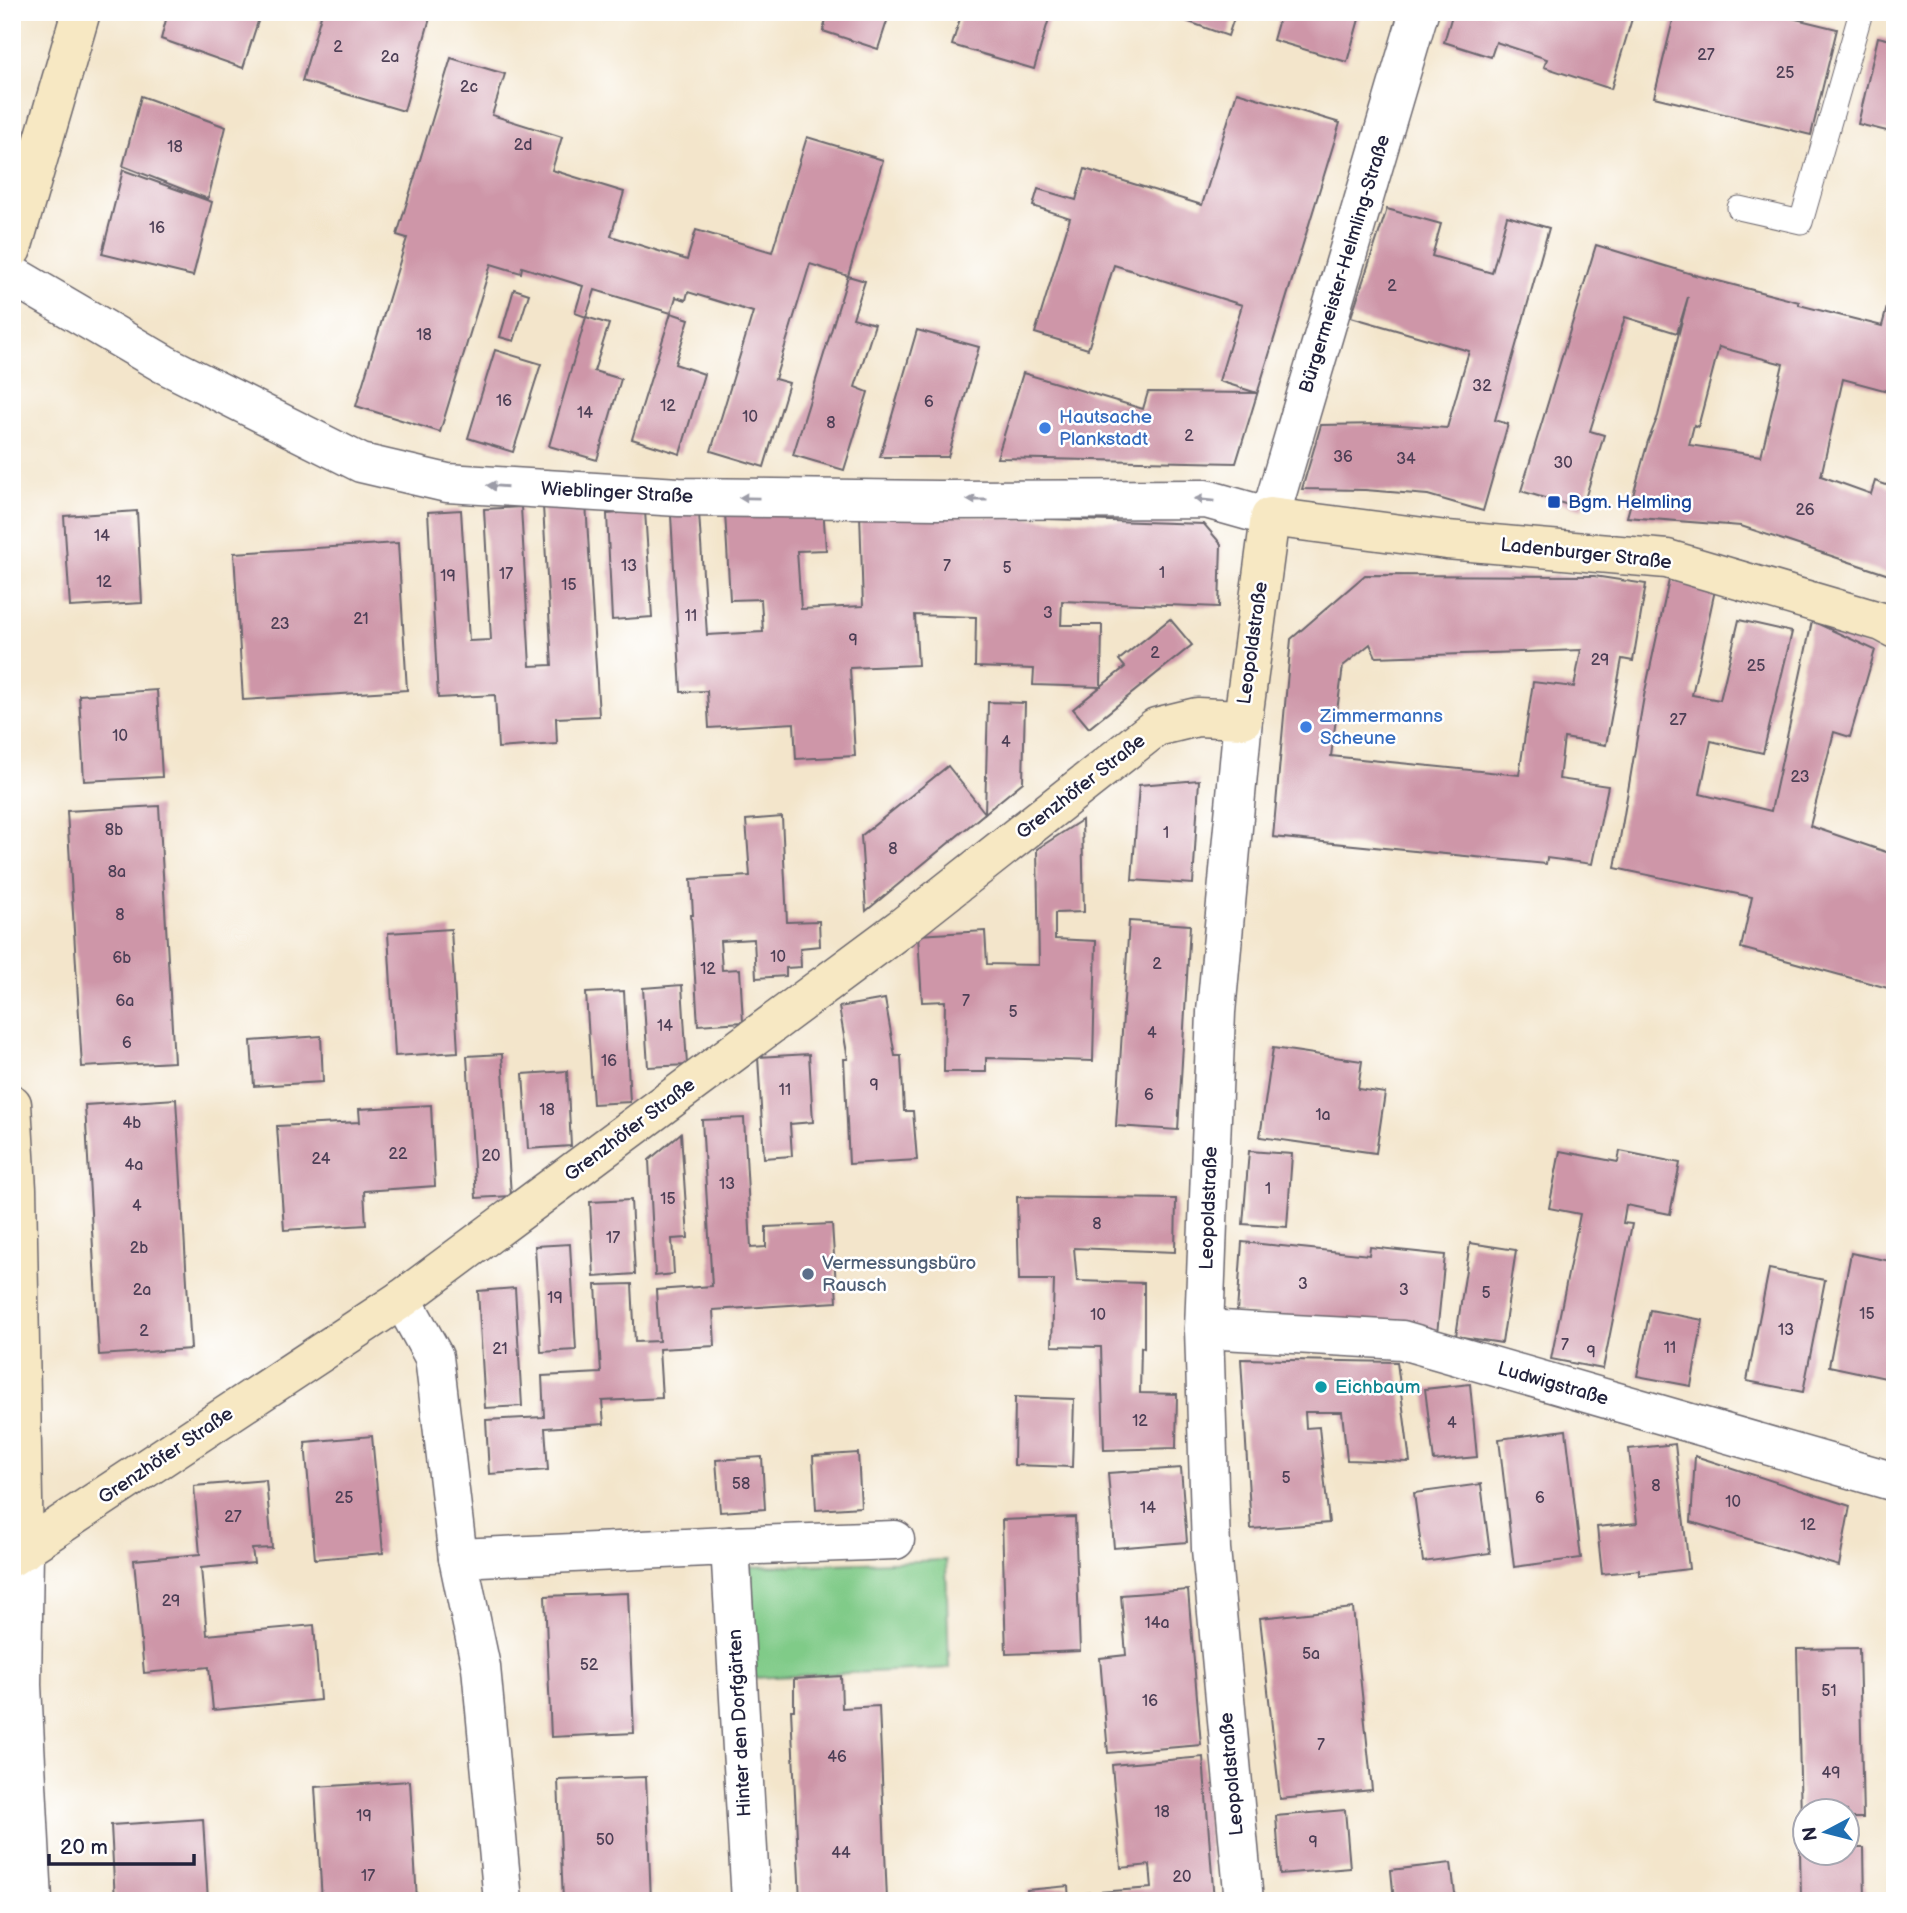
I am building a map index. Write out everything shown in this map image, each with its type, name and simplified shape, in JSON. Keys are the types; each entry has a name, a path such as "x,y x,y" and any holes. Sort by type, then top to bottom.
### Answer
{"street":[{"path":"12,249 80,12"},
{"name":"Bürgermeister-Helmling-Straße","path":"1270,517 1419,12"},
{"name":"Wieblinger Straße","path":"12,275 163,364 361,463 447,482 679,497 1206,499 1270,517"},
{"name":"Ladenburger Straße","path":"1270,517 1447,540 1667,559 1882,622 1895,629"},
{"name":"Leopoldstraße","path":"1244,1901 1211,1549 1204,1329 1216,1012 1243,719 1270,517"},
{"name":"Grenzhöfer Straße","path":"18,1553 402,1299 901,928 1156,727 1196,717 1243,719"},
{"path":"12,1104 18,1553 33,1901"},
{"path":"402,1299 434,1357 458,1558 481,1667 503,1901"},
{"name":"Ludwigstraße","path":"1204,1329 1402,1340 1895,1482"},
{"path":"458,1558 895,1540"},
{"name":"Hinter den Dorfgärten","path":"730,1546 751,1901"}],"lane":[{"path":"1739,208 1801,222 1861,12"}],"green space":[{"path":"946,1560 949,1668 755,1678 750,1567"}],"building":[{"path":"168,12 261,12 243,68 161,39"},
{"path":"322,12 409,12 430,18 404,111 302,81"},
{"path":"828,12 890,12 878,49 823,31"},
{"path":"962,12 1051,12 1034,69 952,45"},
{"path":"1161,12 1236,12 1228,36"},
{"path":"1281,12 1361,12 1347,62 1273,40"},
{"path":"1453,12 1634,12 1611,89 1544,67 1547,59 1496,42 1491,57 1444,42"},
{"path":"1675,12 1767,12 1837,29 1811,135 1654,97"},
{"path":"1878,37 1895,41 1895,133 1858,124"},
{"path":"451,58 505,74 492,115 562,137 552,170 624,192 611,236 687,260 696,230 772,252 807,137 883,160 848,276 810,264 775,379 789,383 764,467 711,451 753,312 688,292 686,300 676,297 671,313 595,290 586,317 575,313 583,286 522,267 521,273 491,264 440,432 356,406 407,238 397,235"},
{"path":"1237,92 1340,123 1236,463 997,458 1023,373 1143,409 1148,392 1257,393 1219,381 1242,305 1114,265 1088,349 1035,333 1070,218 1033,206 1038,189 1076,200 1085,169 1202,205"},
{"path":"141,96 226,127 208,199 123,166"},
{"path":"123,170 212,202 193,276 102,254"},
{"path":"1387,209 1441,224 1432,256 1492,273 1507,216 1549,228 1495,420 1508,424 1483,511 1428,495 1302,489 1321,425 1384,424 1447,428 1469,351 1351,317"},
{"path":"1596,245 1695,275 1799,302 1799,305 1882,326 1895,277 1895,393 1843,379 1821,476 1871,494 1875,481 1895,488 1895,577 1741,526 1627,517 1648,441 1658,416 1688,297 1677,333 1625,317 1590,431 1604,435 1582,509 1521,491","holes":["1719,347 1783,364 1761,456 1689,445 1694,425 1698,427"]},
{"path":"848,276 865,281 853,318 875,324 855,387 868,392 844,470 793,455"},
{"path":"514,289 529,294 514,341 500,337"},
{"path":"671,313 689,319 675,364 704,374 680,454 632,439"},
{"path":"586,317 609,324 594,371 621,379 597,460 549,446"},
{"path":"917,330 979,347 948,457 880,457"},
{"path":"495,350 541,364 513,452 468,438"},
{"path":"586,503 599,716 556,718 557,744 498,748 495,695 438,698 428,512 461,510 469,641 491,640 484,509 521,507 530,666 552,665 543,506"},
{"path":"823,506 826,550 797,551 801,609 863,606 860,513 1204,524 1221,544 1219,607 1062,601 1061,625 1102,625 1101,687 1033,685 1034,669 975,667 976,617 915,615 918,665 850,668 855,756 796,759 794,723 709,728 707,691 681,692 671,515 699,513 707,635 763,632 761,599 730,600 725,512"},
{"path":"137,511 142,603 70,607 64,516"},
{"path":"645,511 652,617 612,620 607,514"},
{"path":"398,543 407,690 243,700 234,553"},
{"path":"1365,575 1594,576 1646,584 1633,661 1622,659 1606,745 1564,738 1559,779 1608,786 1592,864 1547,858 1546,864 1273,837 1291,639","holes":["1370,644 1376,657 1581,650 1574,687 1533,682 1519,775 1331,756 1343,666"]},
{"path":"1669,580 1715,590 1692,695 1720,700 1739,620 1792,632 1763,753 1711,741 1700,794 1771,811 1812,621 1875,650 1850,737 1834,732 1810,826 1895,855 1895,990 1741,948 1752,897 1615,868 1644,696"},
{"path":"1170,619 1192,645 1089,728 1073,709 1125,667 1119,660"},
{"path":"157,690 162,777 84,781 79,695"},
{"path":"988,702 1025,703 1023,782 985,813"},
{"path":"948,766 985,813 866,911 861,836"},
{"path":"1199,780 1193,884 1132,880 1139,785"},
{"path":"159,806 174,1062 82,1067 67,811"},
{"path":"782,817 787,922 819,921 820,946 800,948 801,967 786,968 786,976 756,978 754,939 720,941 722,970 740,969 743,1022 698,1025 691,879 750,876 746,820"},
{"path":"1082,820 1084,912 1055,913 1055,939 1096,941 1093,1061 986,1058 986,1072 944,1072 945,1001 922,1002 918,935 985,931 987,964 1039,965 1037,849"},
{"path":"1129,921 1190,925 1178,1130 1116,1126"},
{"path":"451,929 458,1052 395,1056 388,933"},
{"path":"682,985 687,1065 648,1067 643,988"},
{"path":"624,991 630,1102 593,1104 586,993"},
{"path":"885,999 895,1056 901,1056 904,1111 913,1111 917,1160 849,1164 844,1059 848,1059 839,1007"},
{"path":"321,1036 323,1082 254,1086 251,1041"},
{"path":"1273,1048 1362,1061 1358,1089 1385,1093 1376,1153 1260,1137"},
{"path":"502,1054 511,1196 476,1198 467,1056"},
{"path":"809,1054 813,1122 790,1124 792,1156 764,1158 758,1057"},
{"path":"567,1071 571,1146 528,1149 523,1074"},
{"path":"176,1099 191,1349 99,1355 85,1105"},
{"path":"431,1105 435,1186 364,1191 366,1225 284,1230 277,1126 360,1122 359,1109"},
{"path":"744,1118 751,1248 766,1247 766,1227 832,1224 837,1302 713,1310 715,1346 659,1349 662,1398 602,1401 604,1424 545,1428 548,1470 489,1474 486,1420 544,1417 542,1376 601,1373 596,1285 632,1284 635,1342 659,1341 656,1290 712,1286 702,1120"},
{"path":"681,1133 688,1238 672,1239 674,1274 655,1276 649,1160"},
{"path":"1249,1151 1292,1154 1287,1227 1243,1224"},
{"path":"1560,1151 1618,1162 1620,1151 1680,1163 1670,1214 1626,1205 1623,1223 1632,1224 1603,1369 1551,1359 1580,1214 1549,1208"},
{"path":"1017,1197 1176,1199 1175,1252 1074,1248 1077,1281 1144,1283 1144,1348 1141,1347 1140,1393 1177,1394 1176,1448 1104,1450 1101,1347 1052,1346 1054,1280 1019,1280"},
{"path":"631,1200 635,1274 594,1277 590,1202"},
{"path":"1242,1242 1369,1255 1370,1247 1445,1255 1437,1334 1237,1312"},
{"path":"1470,1243 1516,1250 1502,1343 1456,1336"},
{"path":"570,1244 576,1350 541,1352 535,1246"},
{"path":"1851,1253 1895,1262 1895,1380 1829,1366"},
{"path":"1769,1269 1825,1280 1803,1392 1747,1381"},
{"path":"515,1288 522,1406 485,1408 478,1291"},
{"path":"1650,1310 1703,1320 1691,1386 1637,1376"},
{"name":"Eichbaum","path":"1241,1359 1397,1362 1410,1462 1347,1460 1342,1412 1305,1412 1306,1428 1319,1427 1329,1523 1251,1529"},
{"path":"1470,1384 1477,1457 1434,1461 1425,1389"},
{"path":"1015,1397 1074,1399 1072,1467 1014,1465"},
{"path":"1566,1430 1581,1558 1514,1567 1499,1439"},
{"path":"372,1436 383,1553 315,1559 305,1442"},
{"path":"1675,1444 1689,1569 1639,1575 1639,1570 1602,1574 1597,1527 1637,1523 1629,1449"},
{"path":"858,1453 861,1507 816,1510 813,1456"},
{"path":"1695,1456 1850,1506 1839,1566 1691,1522"},
{"path":"762,1457 765,1509 720,1512 716,1460"},
{"path":"1181,1468 1187,1542 1114,1548 1108,1473"},
{"path":"266,1480 272,1548 252,1549 254,1563 201,1568 207,1635 314,1625 320,1700 213,1710 209,1667 144,1673 134,1560 200,1554 194,1486"},
{"path":"1481,1484 1490,1553 1423,1562 1414,1493"},
{"path":"1075,1517 1080,1651 1006,1654 1002,1520"},
{"path":"1188,1590 1201,1745 1108,1753 1100,1658 1126,1655 1121,1595"},
{"path":"628,1593 634,1733 551,1737 545,1596"},
{"path":"1353,1608 1372,1790 1280,1799 1260,1618"},
{"path":"1859,1648 1863,1818 1862,1798 1801,1798 1797,1649"},
{"path":"841,1676 842,1708 879,1706 887,1900 800,1901 791,1710 794,1710 794,1679"},
{"path":"1203,1757 1214,1901 1087,1901 1086,1893 1152,1888 1150,1865 1121,1868 1112,1765"},
{"path":"646,1777 651,1901 563,1901 558,1780"},
{"path":"410,1781 417,1901 322,1901 315,1787"},
{"path":"1345,1810 1350,1868 1280,1874 1276,1816"},
{"path":"203,1819 208,1901 115,1901 111,1825"},
{"path":"1864,1848 1865,1901 1801,1901 1800,1868 1862,1868"},
{"path":"1451,1863 1456,1901 1394,1901 1391,1870"},
{"path":"1068,1886 1069,1901 1027,1901 1027,1890"}],"place":[{"name":"Hautsache Plankstadt","path":"1045,428"},
{"name":"Bgm. Helmling","path":"1554,502"},
{"name":"Zimmermanns Scheune","path":"1306,727"},
{"name":"Vermessungsbüro Rausch","path":"808,1274"},
{"name":"Eichbaum","path":"1321,1387"}]}
